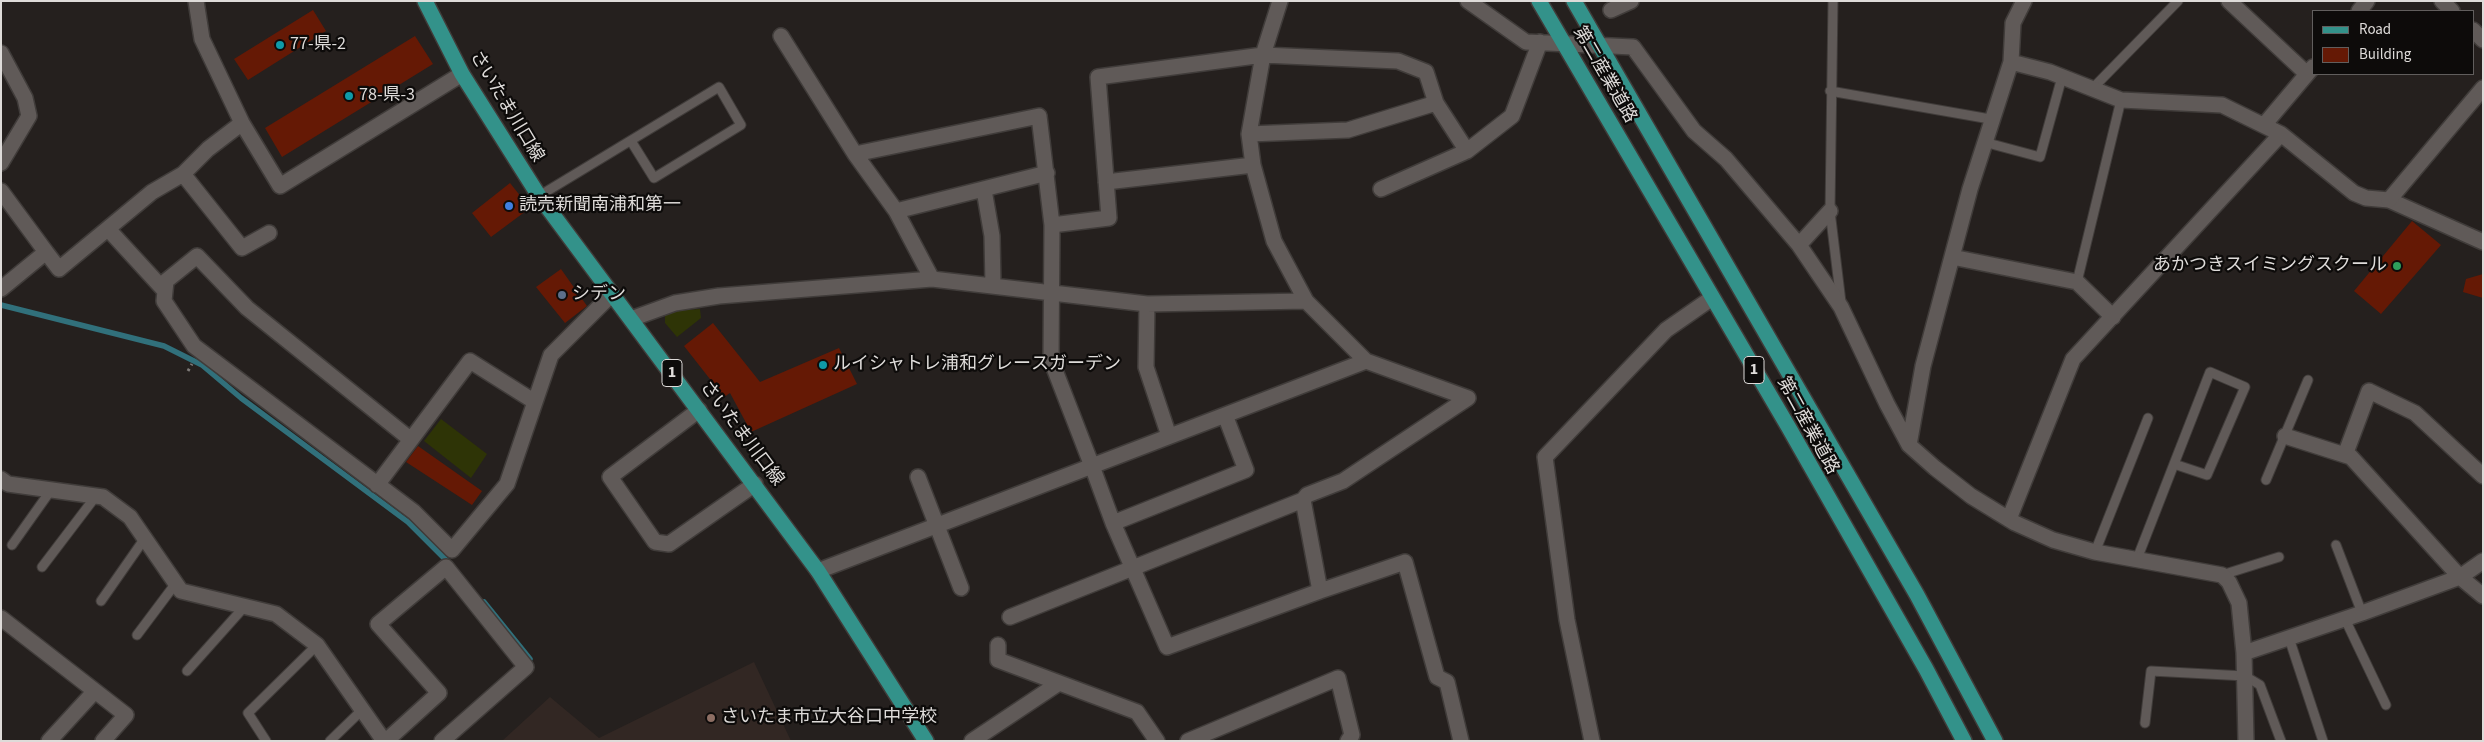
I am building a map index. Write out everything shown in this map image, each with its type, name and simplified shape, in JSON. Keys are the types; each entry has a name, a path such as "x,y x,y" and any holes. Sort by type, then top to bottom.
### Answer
{"main road":[{"name":"さいたま川口線","path":"425,1 462,74 539,196 818,570 926,741"},
{"name":"第二産業道路","path":"1539,1 1926,669 1964,741"},
{"name":"第二産業道路","path":"1574,1 1917,595 1995,741"}],"street":[{"path":"196,1 202,39 242,123 280,186 462,74"},
{"path":"1010,617 1303,500 1307,495 1343,481 1468,398 1366,361 1306,301 1274,242 1252,165 1249,134 1263,55 1280,1"},
{"path":"1468,1 1526,42 1633,47 1694,131 1726,160 1799,245 1841,307 1887,404 1909,444 1971,496 2009,519 2053,540 2095,552 2222,575 2229,582 2239,603 2244,653 2246,741"},
{"path":"1611,10 1631,1"},
{"path":"1909,444 1923,366 1990,119 2010,62 2013,23 2024,1"},
{"path":"2229,1 2310,70 2264,125"},
{"path":"2442,1 2451,10"},
{"path":"2474,31 2483,40"},
{"path":"782,36 856,154 896,212 932,280"},
{"path":"1381,189 1467,151 1512,116 1540,42"},
{"path":"1,53 25,98 29,116 1,163"},
{"path":"1052,225 1109,218 1098,77 1263,55 1398,61 1426,72 1436,103 1467,151"},
{"path":"2010,62 2062,77 2121,100 2222,105 2281,134 2354,193 2366,198 2390,200 2483,242"},
{"path":"2390,200 2483,88"},
{"path":"1249,134 1348,130 1436,103"},
{"path":"856,154 1039,116 1052,225 1051,360 1114,523 1167,647 1405,562 1437,678 1447,682 1461,741"},
{"path":"1,191 58,269 152,192 183,174 208,149 242,123"},
{"path":"2009,519 2072,359 2281,134"},
{"path":"1106,182 1252,165"},
{"path":"896,212 1047,173"},
{"path":"183,174 242,248 269,233"},
{"path":"984,190 992,236 993,285"},
{"path":"1799,245 1830,210"},
{"path":"108,229 164,290"},
{"path":"1,289 46,252"},
{"path":"410,439 247,308 197,256 166,281 164,301 194,346 414,512 452,550 507,484 551,355 612,294"},
{"path":"1952,257 2077,282 2113,317"},
{"path":"631,319 675,303 719,296 932,280 993,285 1147,304 1306,301"},
{"path":"1592,741 1567,620 1545,457 1666,330 1712,298"},
{"path":"1147,304 1146,367 1169,436"},
{"path":"377,484 470,361 535,402"},
{"path":"818,570 1366,361"},
{"path":"2345,455 2369,391 2415,413 2483,476"},
{"path":"699,410 610,477 655,542 669,544 755,484"},
{"path":"1114,523 1246,470 1225,415"},
{"path":"2285,436 2351,457 2460,577 2483,596"},
{"path":"918,477 939,525 961,588"},
{"path":"1,479 8,484 103,497 130,517 181,591 276,614 317,645 385,741 439,693 378,624 446,567 526,667 442,741"},
{"path":"1303,500 1320,591"},
{"path":"2244,653 2362,614 2460,577 2483,561"},
{"path":"1,618 126,715 104,741"},
{"path":"998,646 998,660 1137,712 1157,741"},
{"path":"1188,741 1338,678 1352,735 1348,741"},
{"path":"972,741 1059,683"},
{"path":"49,740 94,692"}],"lane":[{"path":"1833,1 1830,91 1830,210 1841,307"},
{"path":"2092,89 2178,1"},
{"path":"1984,142 2040,157 2062,77"},
{"path":"539,196 719,87 741,124 654,178 631,141"},
{"path":"1830,91 1990,119"},
{"path":"2077,282 2121,100"},
{"path":"2137,560 2174,464 2210,372 2245,387 2207,475 2174,464"},
{"path":"2266,480 2308,380"},
{"path":"2095,552 2148,418"},
{"path":"12,546 51,490"},
{"path":"42,567 96,496"},
{"path":"101,601 145,538"},
{"path":"2336,545 2362,614"},
{"path":"2222,575 2279,557"},
{"path":"137,635 176,583"},
{"path":"187,671 245,606"},
{"path":"2345,619 2386,705"},
{"path":"2289,638 2323,741"},
{"path":"266,741 248,713 317,645"},
{"path":"2145,723 2151,671 2245,676 2260,685 2281,741"},
{"path":"330,741 362,710"}],"shaded area":[{"name":"さいたま市立大谷口中学校","path":"754,662 791,741 502,741 550,697 599,738"}],"green space":[{"path":"700,309 701,318 677,337 665,323 665,315 675,311"},
{"path":"441,419 487,454 471,478 424,441"}],"building":[{"name":"77-県-2","path":"313,10 326,31 248,80 234,59"},
{"name":"78-県-3","path":"415,36 433,64 282,157 265,128"},
{"path":"510,183 530,208 491,237 472,213"},
{"path":"2412,221 2441,245 2381,314 2354,291"},
{"path":"561,269 587,306 565,323 536,287"},
{"path":"2483,274 2483,298 2463,292 2466,279"},
{"name":"ルイシャトレ浦和グレースガーデン","path":"713,323 760,382 839,348 857,384 751,432 730,393 724,397 684,346"},
{"path":"418,446 482,491 472,505 406,462"}],"waterway":[{"path":"1,305 164,346 202,365 241,398 408,522 451,565"},
{"path":"484,602 530,659"}],"place":[{"name":"77-県-2","path":"280,45"},
{"name":"78-県-3","path":"349,96"},
{"name":"読売新聞南浦和第一","path":"509,206"},
{"name":"あかつきスイミングスクール","path":"2397,266"},
{"name":"シデン","path":"562,295"},
{"name":"ルイシャトレ浦和グレースガーデン","path":"823,365"},
{"name":"さいたま市立大谷口中学校","path":"711,718"}]}
